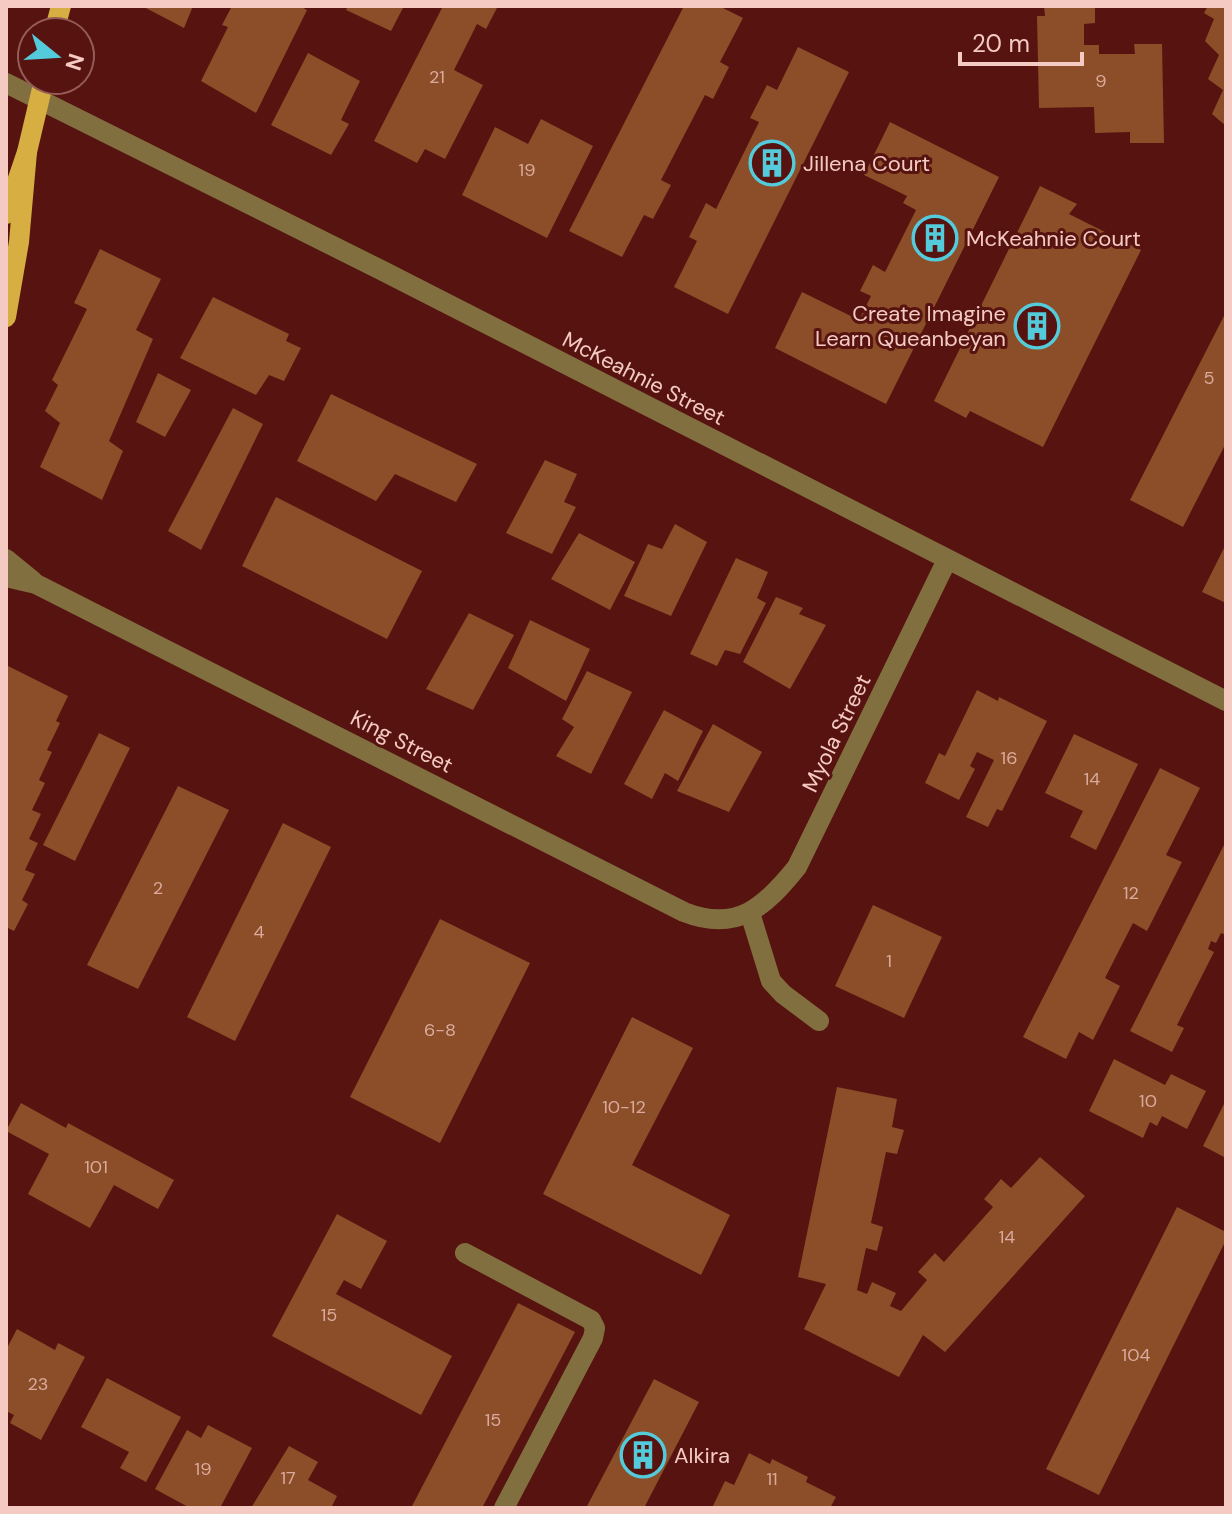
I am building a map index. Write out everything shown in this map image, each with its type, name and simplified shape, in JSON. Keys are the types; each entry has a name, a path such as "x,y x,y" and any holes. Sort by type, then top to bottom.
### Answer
{"main road":[{"path":"6,214 27,152 41,96"},
{"path":"6,317 19,242 27,152"}],"street":[{"name":"McKeahnie Street","path":"53,96 381,270 1226,701"},
{"name":"King Street","path":"6,559 36,584 684,912 702,919 723,920 750,913"},
{"name":"Myola Street","path":"750,913 776,894 797,867 947,560"},
{"name":"King Street","path":"6,577 36,584"},
{"path":"750,913 771,981 819,1021"},
{"path":"465,1253 591,1320 595,1328 593,1338 504,1508"}],"building":[{"path":"142,6 193,6 184,28"},
{"path":"232,6 300,6 307,10 256,113 201,81 228,27 222,25"},
{"path":"348,6 404,6 391,31 346,10"},
{"path":"443,6 498,6 486,29 477,24 454,70 483,85 445,159 425,149 417,163 374,141"},
{"path":"684,6 719,6 743,18 720,62 729,67 713,99 705,95 661,180 671,185 653,219 644,215 622,257 569,231"},
{"path":"1044,6 1095,6 1095,23 1084,24 1084,45 1099,45 1099,54 1135,54 1134,44 1162,44 1164,143 1130,143 1130,132 1095,133 1094,107 1039,108 1037,16 1045,16"},
{"path":"1208,6 1226,6 1226,126 1212,114 1223,90 1208,79 1219,55 1205,41 1214,19 1204,13"},
{"name":"Jillena Court","path":"798,47 849,72 728,314 674,287 697,241 689,237 706,203 716,209 759,122 750,118 767,85 777,90"},
{"path":"308,53 360,81 341,120 349,124 331,155 271,125"},
{"path":"541,119 593,146 547,238 462,195 495,127 528,144"},
{"name":"McKeahnie Court","path":"890,122 999,177 886,404 775,348 802,292 859,320 871,296 860,291 873,265 885,272 916,210 903,203 907,196 864,175"},
{"name":"Create Imagine Learn Queanbeyan","path":"1040,186 1077,204 1069,214 1141,250 1043,447 970,411 966,418 934,401"},
{"path":"100,249 161,279 136,330 153,339 109,441 123,451 102,500 40,467 60,423 45,411 58,385 52,380 87,309 74,303"},
{"path":"213,297 289,334 286,341 301,348 284,381 269,375 256,395 180,358"},
{"path":"1226,312 1226,443 1183,527 1130,500"},
{"path":"158,373 191,390 165,437 136,422"},
{"path":"331,394 477,464 456,502 395,474 376,501 297,461"},
{"path":"233,408 263,424 201,550 168,531"},
{"path":"545,460 577,474 564,502 576,507 552,554 506,533"},
{"path":"276,497 422,571 387,639 242,566"},
{"path":"675,524 707,542 671,616 624,596 648,544 662,549"},
{"path":"579,533 635,562 610,610 551,579"},
{"path":"1226,544 1226,603 1202,592"},
{"path":"736,558 768,572 757,598 766,603 740,654 725,650 717,666 690,654"},
{"path":"776,597 803,608 799,614 826,625 790,689 743,662"},
{"path":"469,613 514,635 473,710 426,689"},
{"path":"530,620 590,649 566,701 508,668"},
{"path":"6,665 68,696 56,721 60,723 47,750 52,752 39,780 45,783 32,810 41,814 29,839 38,843 25,870 35,874 22,900 28,904 14,931 6,927"},
{"path":"587,671 632,692 591,774 556,756 574,727 562,719"},
{"path":"977,690 998,701 999,697 1047,721 1002,811 997,809 988,827 966,817 994,760 977,752 970,766 975,769 959,800 925,783 939,753 945,756"},
{"path":"664,710 703,731 678,781 665,773 652,799 624,784"},
{"path":"713,724 762,752 729,812 677,791"},
{"path":"99,733 130,748 75,861 43,845"},
{"path":"1074,734 1138,764 1096,850 1070,837 1083,811 1045,793"},
{"path":"1160,768 1200,788 1166,855 1182,862 1147,931 1133,923 1105,978 1120,986 1093,1040 1079,1032 1066,1059 1023,1037"},
{"path":"178,786 229,810 138,989 87,965"},
{"path":"283,823 331,847 235,1041 187,1017"},
{"path":"1226,841 1226,935 1221,933 1216,943 1211,941 1208,949 1214,952 1177,1025 1184,1028 1172,1052 1130,1031"},
{"path":"873,905 942,937 904,1018 835,986"},
{"path":"440,919 530,963 440,1143 350,1097"},
{"path":"632,1017 693,1048 632,1165 730,1215 701,1275 543,1194"},
{"path":"1114,1059 1165,1085 1171,1074 1206,1091 1187,1129 1162,1116 1157,1126 1150,1122 1143,1138 1089,1111"},
{"path":"837,1087 897,1099 892,1127 904,1130 897,1154 886,1152 871,1223 883,1227 877,1251 866,1248 857,1290 867,1294 872,1282 896,1293 890,1306 901,1311 927,1280 918,1272 935,1253 944,1262 993,1207 984,1199 1001,1179 1011,1188 1040,1157 1085,1196 945,1352 923,1335 899,1377 804,1329 826,1284 798,1277"},
{"path":"1226,1100 1226,1158 1203,1146"},
{"path":"21,1103 66,1128 68,1123 174,1180 158,1209 114,1185 90,1228 28,1194 49,1154 6,1131"},
{"path":"1177,1207 1226,1232 1226,1240 1099,1495 1046,1469"},
{"path":"337,1214 387,1241 361,1289 344,1280 336,1294 452,1356 421,1415 272,1336"},
{"path":"518,1303 575,1332 482,1508 411,1508"},
{"path":"17,1329 55,1350 58,1343 85,1357 41,1440 10,1423 14,1415 6,1411 6,1350"},
{"path":"107,1378 181,1417 146,1482 120,1468 129,1452 81,1427"},
{"name":"Alkira","path":"654,1379 699,1402 644,1508 586,1508"},
{"path":"208,1425 252,1448 220,1508 190,1508 155,1489 187,1430 201,1438"},
{"path":"289,1446 318,1462 308,1480 337,1496 331,1508 251,1508"},
{"path":"749,1453 770,1464 772,1459 808,1477 806,1482 836,1497 830,1508 712,1508 725,1481 734,1485"}],"place":[{"name":"Jillena Court","path":"772,163"},
{"name":"McKeahnie Court","path":"935,238"},
{"name":"Create Imagine Learn Queanbeyan","path":"1037,326"},
{"name":"Alkira","path":"643,1455"}]}
